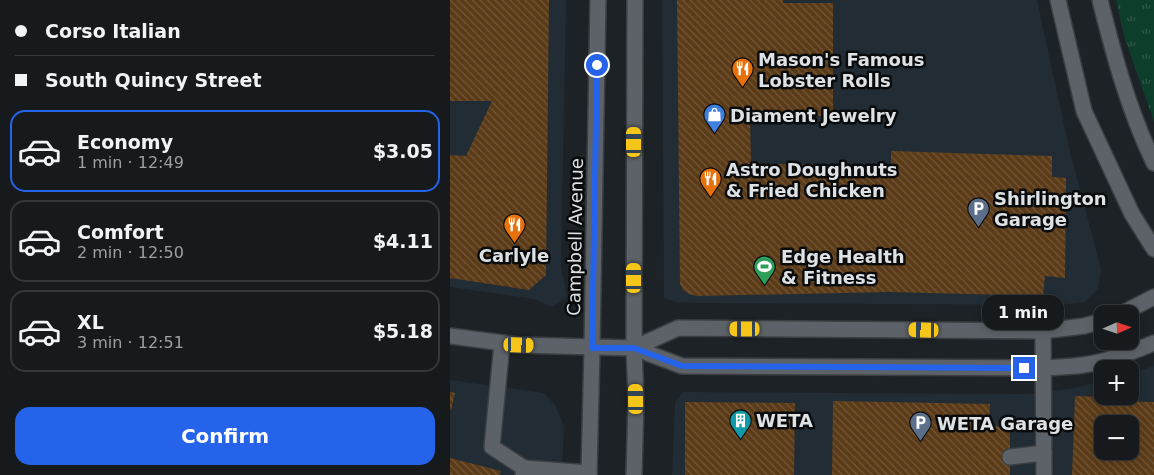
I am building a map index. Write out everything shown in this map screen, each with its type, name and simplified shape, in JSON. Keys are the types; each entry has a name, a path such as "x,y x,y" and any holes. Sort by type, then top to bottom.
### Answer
{"street":[{"name":"Campbell Avenue","path":"589,474 598,0"},
{"path":"634,475 636,399 634,348 635,0"},
{"path":"1058,0 1084,110 1132,214 1154,249"},
{"path":"1100,0 1114,54 1143,140 1154,163"},
{"path":"1138,305 1154,297"},
{"path":"634,348 678,328 1043,331 1094,323"},
{"path":"1043,331 1044,475"},
{"path":"450,336 519,345 634,348 682,366 1043,368 1084,365 1134,351 1154,343"},
{"path":"502,343 492,446 524,472 589,474"},
{"path":"1010,457 1044,452"}],"shaded area":[{"path":"450,0 566,0 561,266 567,297 552,307 534,299 450,287"},
{"path":"662,0 1037,0 1070,152 1101,269 1098,289 1085,302 1061,305 697,303 676,302 664,298"},
{"path":"1154,366 1154,475 672,475 675,402 682,392 1024,394 1070,389 1094,383 1094,405 1139,405 1139,371"},
{"path":"450,380 544,393 555,405 564,425 562,475 450,475"}],"green space":[{"path":"1116,0 1154,0 1154,122 1124,36"}],"building":[{"path":"450,0 549,0 546,275 529,290 450,278 450,155 466,156 492,101 450,101"},
{"path":"677,0 783,0 783,3 833,3 833,116 750,116 751,164 818,164 818,170 891,171 891,151 1052,156 1052,177 1066,178 1065,278 1045,276 1043,296 889,292 697,296 683,290 680,284"},
{"path":"450,392 455,393 451,410 450,410"},
{"path":"1075,396 1094,397 1094,405 1139,405 1139,402 1154,402 1154,475 1072,475"},
{"name":"WETA Garage","path":"833,401 990,404 989,426 1010,427 1010,475 832,475"},
{"name":"WETA","path":"685,402 795,403 794,475 685,475"},
{"path":"450,458 501,471 500,475 450,475"}],"place":[{"name":"Mason's Famous Lobster Rolls","path":"742,88"},
{"name":"Diament Jewelry","path":"714,134"},
{"name":"Astro Doughnuts & Fried Chicken","path":"710,198"},
{"name":"Shirlington Garage","path":"978,227"},
{"name":"Carlyle","path":"514,244"},
{"name":"Edge Health & Fitness","path":"765,285"},
{"name":"WETA","path":"740,439"},
{"name":"WETA Garage","path":"921,442"}],"route":[{"path":"597,65 592,348 634,348 682,366 1024,368"}]}
